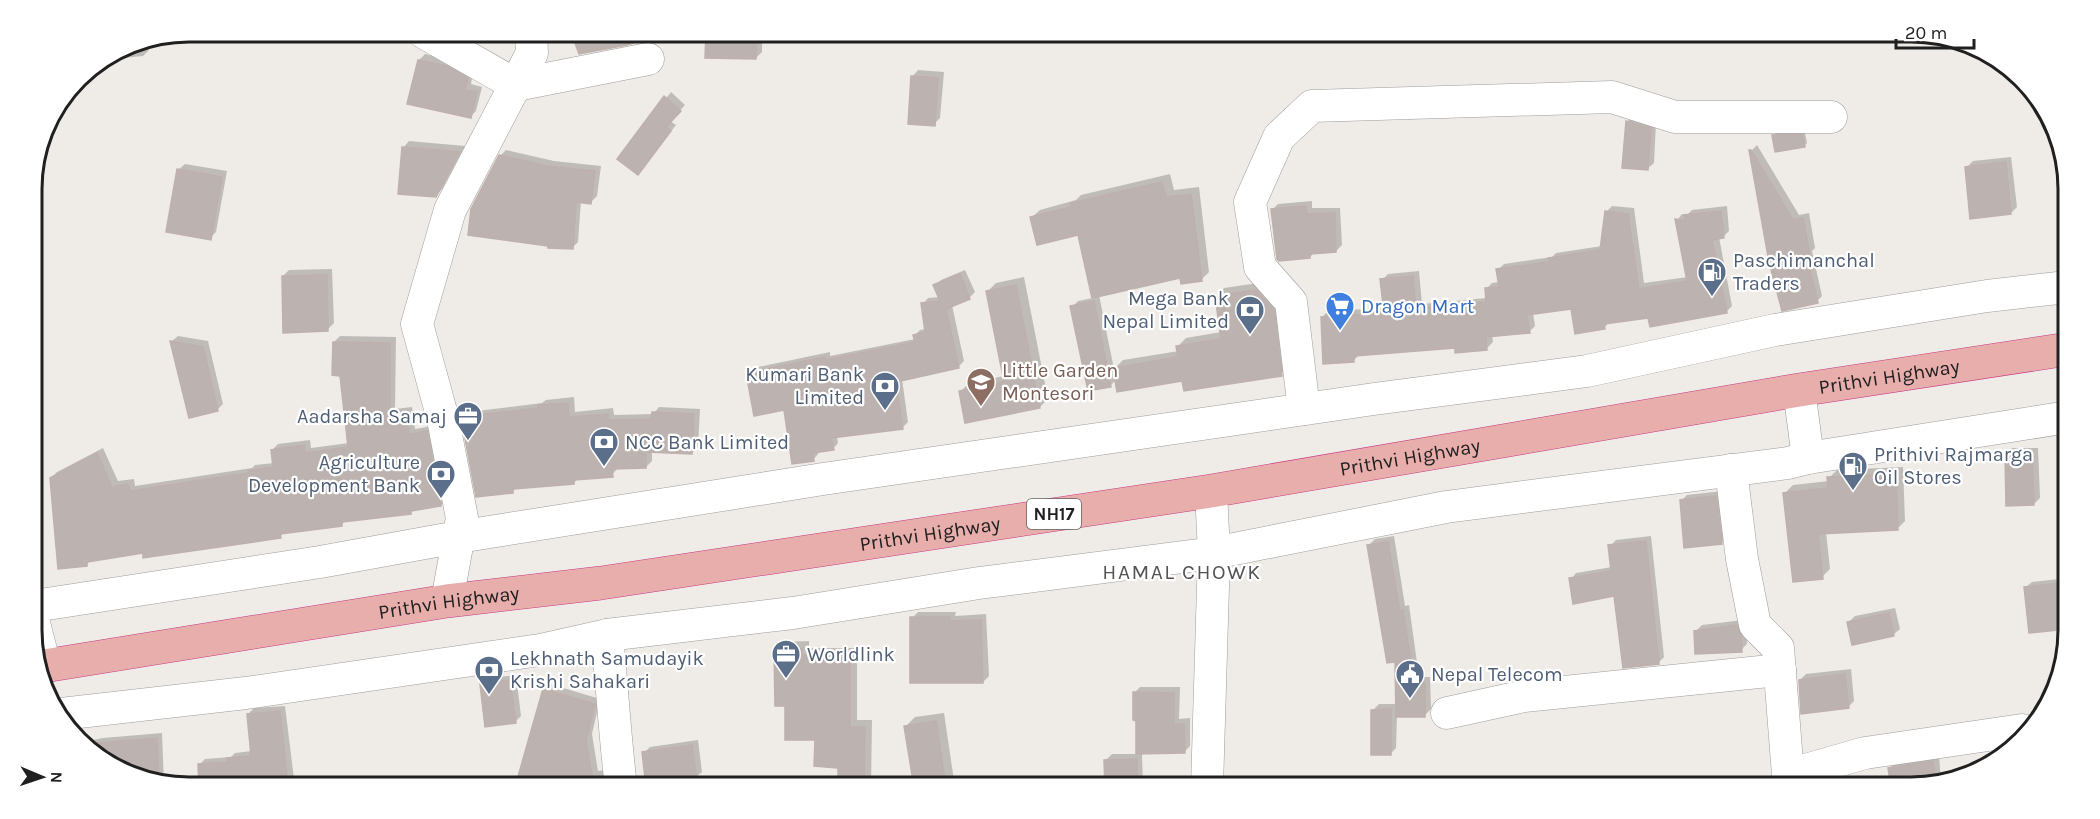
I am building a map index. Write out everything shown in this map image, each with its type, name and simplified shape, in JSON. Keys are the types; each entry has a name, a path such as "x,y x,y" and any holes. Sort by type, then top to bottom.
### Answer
{"highway":[{"name":"Prithvi Highway","path":"47,666 447,600 601,583 1211,491 1799,390 2058,351"}],"street":[{"path":"441,42 516,85 648,59"},
{"path":"447,600 462,518 443,420 417,324 450,210 532,53 531,42"},
{"path":"1304,410 1291,302 1260,267 1250,202 1279,137 1312,106 1612,97 1675,117 1831,117"},
{"path":"42,605 320,562 458,537 823,479 1587,372 1775,330 1987,296 2058,288"},
{"path":"1799,390 1808,458"},
{"path":"68,713 246,693 540,650 607,635 793,613 979,583 1214,553 1446,507 1788,463 2058,419"},
{"path":"1731,470 1742,559 1755,625 1779,648 1788,775 1865,753 2018,731"},
{"path":"1207,777 1214,553 1211,491"},
{"path":"607,635 620,777"},
{"path":"1447,713 1524,696 1780,670"}],"building":[{"path":"575,42 636,42 627,45 579,54"},
{"path":"706,42 757,42 756,59 705,58"},
{"path":"418,60 447,66 468,78 465,90 477,92 471,118 407,104"},
{"path":"911,76 938,78 935,126 908,124"},
{"path":"664,96 681,111 666,127 671,131 638,175 617,159"},
{"path":"1626,121 1651,128 1648,170 1622,168"},
{"path":"1772,135 1803,135 1805,147 1775,152"},
{"path":"402,147 460,152 436,197 398,194"},
{"path":"1749,150 1793,220 1803,218 1810,255 1806,255 1818,303 1782,311 1769,262"},
{"path":"499,155 547,166 595,171 591,204 576,202 573,249 548,248 548,246 468,235 471,209"},
{"path":"2006,162 2011,214 1970,219 1965,167"},
{"path":"177,169 222,177 211,240 166,232"},
{"path":"1162,182 1166,197 1191,194 1202,281 1181,284 1180,278 1092,298 1078,235 1037,245 1030,217 1071,207 1071,203"},
{"path":"1306,206 1307,214 1335,213 1336,252 1310,254 1310,258 1279,261 1271,209"},
{"path":"1605,211 1628,214 1639,289 1687,281 1675,219 1685,221 1684,215 1721,211 1724,238 1712,240 1727,313 1650,327 1648,318 1604,324 1605,329 1575,334 1571,309 1527,315 1530,333 1486,337 1487,350 1455,353 1455,348 1354,356 1354,362 1323,364 1321,317 1384,313 1380,279 1413,276 1416,309 1486,302 1485,288 1499,287 1496,269 1549,262 1548,258 1600,250"},
{"path":"960,274 970,299 946,309 959,368 896,382 903,429 831,438 834,450 813,453 814,461 792,464 784,410 754,416 746,373 915,342 913,335 925,332 921,303 940,301 933,285"},
{"path":"327,275 328,331 283,333 282,276"},
{"path":"1016,285 1040,408 965,423 959,391 1004,382 986,291"},
{"path":"1256,290 1274,310 1282,376 1184,391 1182,381 1117,392 1113,368 1178,357 1176,346 1221,339 1215,296"},
{"path":"1094,301 1111,387 1088,391 1070,306"},
{"path":"170,341 203,347 218,411 189,418"},
{"path":"333,342 390,343 390,414 407,412 409,434 427,431 441,506 411,511 411,514 342,522 342,526 280,534 281,538 143,558 143,553 87,562 87,566 58,569 50,478 97,453 112,487 128,484 130,491 273,467 271,450 304,445 305,453 348,447 340,376 332,375"},
{"path":"568,403 569,417 608,414 608,420 651,419 652,412 694,414 692,454 646,452 646,468 612,469 613,477 574,480 574,484 513,489 513,493 476,497 461,417 538,408 538,405"},
{"path":"2032,453 2034,505 2006,506 2005,454"},
{"path":"1896,474 1898,530 1818,534 1823,579 1793,582 1783,493 1828,488 1827,477"},
{"path":"1716,496 1722,544 1684,548 1680,500"},
{"path":"1646,541 1659,664 1623,668 1614,596 1573,604 1569,578 1611,571 1608,545"},
{"path":"1388,542 1400,611 1403,610 1414,682 1425,682 1425,717 1396,717 1395,662 1387,663 1367,545"},
{"path":"2058,583 2058,630 2029,633 2024,587"},
{"path":"1889,613 1894,636 1852,645 1847,622"},
{"path":"910,617 950,617 950,621 981,620 983,683 910,683"},
{"path":"1737,625 1741,636 1742,652 1695,654 1694,631"},
{"path":"802,648 802,655 850,655 850,727 865,727 864,777 838,777 838,768 814,766 815,740 785,740 785,706 775,706 774,649"},
{"path":"1845,674 1849,708 1801,714 1799,680"},
{"path":"510,680 516,723 485,727 480,684"},
{"path":"543,689 595,704 586,741 592,777 518,777"},
{"path":"1133,692 1174,693 1174,724 1184,724 1185,753 1136,754"},
{"path":"1391,709 1391,755 1371,755 1371,710"},
{"path":"280,711 287,777 199,777 198,764 228,762 227,758 251,756 247,714"},
{"path":"936,721 944,777 912,777 904,726"},
{"path":"157,738 159,774 124,762 95,743"},
{"path":"692,745 697,777 645,777 642,752"},
{"path":"1137,759 1137,777 1105,777 1104,760"},
{"path":"1933,761 1934,775 1889,777 1888,768"}],"place":[{"name":"Paschimanchal Traders","path":"1712,298"},
{"name":"Dragon Mart","path":"1340,332"},
{"name":"Mega Bank Nepal Limited","path":"1250,336"},
{"name":"Little Garden Montesori","path":"981,408"},
{"name":"Kumari Bank Limited","path":"885,412"},
{"name":"Aadarsha Samaj","path":"468,442"},
{"name":"NCC Bank Limited","path":"604,468"},
{"name":"Prithivi Rajmarga Oil Stores","path":"1853,492"},
{"name":"Agriculture Development Bank","path":"441,500"},
{"name":"Worldlink","path":"786,680"},
{"name":"Lekhnath Samudayik Krishi Sahakari","path":"489,696"},
{"name":"Nepal Telecom","path":"1410,700"}],"district":[{"name":"HAMAL CHOWK","path":"1182,572"}]}
